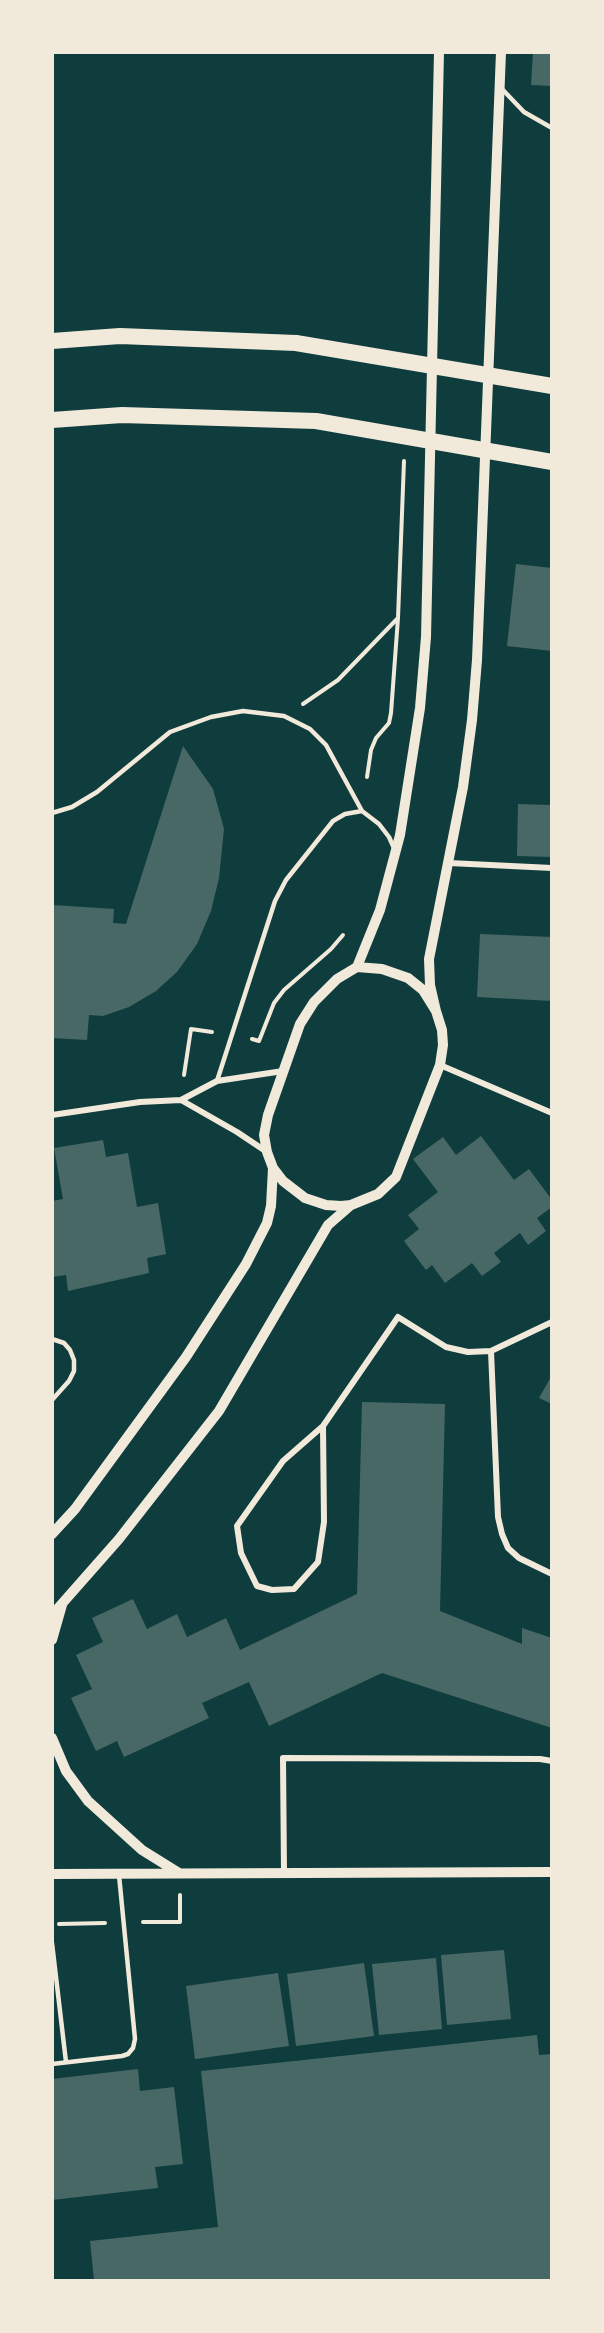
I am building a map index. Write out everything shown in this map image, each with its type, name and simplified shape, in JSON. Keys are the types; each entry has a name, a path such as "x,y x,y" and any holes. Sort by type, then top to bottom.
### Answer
{"highway":[{"path":"52,341 120,336 296,343 552,386"},
{"path":"52,420 122,415 316,421 552,462"}],"street":[{"path":"357,967 380,910 395,852 420,708 426,637 439,52"},
{"path":"52,1615 119,1539 219,1411 328,1225 351,1205 378,1194 396,1177 440,1065 443,1045 442,1030 430,985 429,958 449,863 472,720 477,660 501,52"},
{"path":"449,863 552,868"},
{"path":"351,1205 326,1205 305,1198 291,1188 273,1168 267,1152 264,1135 268,1114 300,1024 314,1002 337,979 357,967 382,969 408,978 423,990 436,1011"},
{"path":"440,1065 552,1113"},
{"path":"52,1114 140,1102 181,1100 217,1081 283,1071"},
{"path":"181,1100 267,1152"},
{"path":"52,1534 75,1509 186,1357 246,1264 267,1223 271,1206 273,1168"},
{"path":"323,1426 324,1522 318,1562 294,1589 272,1590 257,1586 241,1553 237,1526 283,1461 323,1426 398,1317 446,1347 468,1352 491,1351 552,1322"},
{"path":"491,1351 498,1518 501,1534 508,1548 519,1558 552,1574"},
{"path":"52,1640 62,1604"},
{"path":"52,1738 66,1772 88,1801 142,1850 179,1873"},
{"path":"284,1873 283,1758 540,1759 552,1761"},
{"path":"52,1874 552,1872"}],"lane":[{"path":"500,87 524,112 552,128"},
{"path":"52,813 72,807 98,792 170,732 210,717 243,711 284,716 310,729 326,745 362,810 379,824 389,837 395,852"},
{"path":"217,1081 275,901 285,880 333,821 345,814 362,810"},
{"path":"52,1339 64,1343 70,1350 74,1360 74,1371 69,1382 52,1400"},
{"path":"52,2064 122,2056 128,2054 133,2048 135,2039 119,1874"},
{"path":"52,1943 66,2062"}],"path":[{"path":"284,716 338,680 398,618"},
{"path":"181,1100 191,1029 259,1041 274,1003 284,990 331,949 347,929"}],"building":[{"path":"533,52 552,52 552,86 531,85"},
{"path":"516,564 552,568 552,651 507,646"},
{"path":"183,746 213,789 224,829 219,878 211,911 197,944 177,972 156,991 129,1007 103,1016 89,1015 87,1040 52,1038 52,905 114,909 113,923 126,924"},
{"path":"518,804 552,805 552,857 517,856"},
{"path":"480,934 552,937 552,1001 477,997"},
{"path":"481,1136 514,1180 529,1169 552,1200 552,1207 537,1218 546,1231 528,1245 520,1233 494,1253 501,1262 482,1276 472,1263 445,1283 432,1265 426,1270 404,1241 419,1229 408,1215 438,1192 413,1159 443,1137 456,1155"},
{"path":"103,1140 106,1157 128,1153 137,1207 158,1203 166,1254 147,1258 149,1273 68,1291 66,1275 52,1277 52,1201 63,1199 54,1148"},
{"path":"552,1375 552,1404 539,1398"},
{"path":"362,1402 445,1404 440,1611 522,1644 522,1628 552,1638 552,1728 382,1673 269,1726 249,1682 202,1703 209,1718 124,1757 117,1741 96,1751 71,1698 92,1689 76,1655 103,1642 92,1618 133,1599 147,1629 177,1614 187,1637 226,1618 240,1650 357,1594"},
{"path":"504,1950 511,2019 447,2025 441,1955"},
{"path":"436,1958 442,2029 379,2035 372,1964"},
{"path":"364,1963 374,2036 296,2046 287,1974"},
{"path":"278,1973 289,2046 195,2059 186,1986"},
{"path":"537,2035 539,2055 552,2054 552,2280 94,2280 90,2241 218,2227 201,2071"},
{"path":"138,2069 140,2091 174,2087 183,2164 155,2167 158,2188 52,2200 52,2079"}]}
